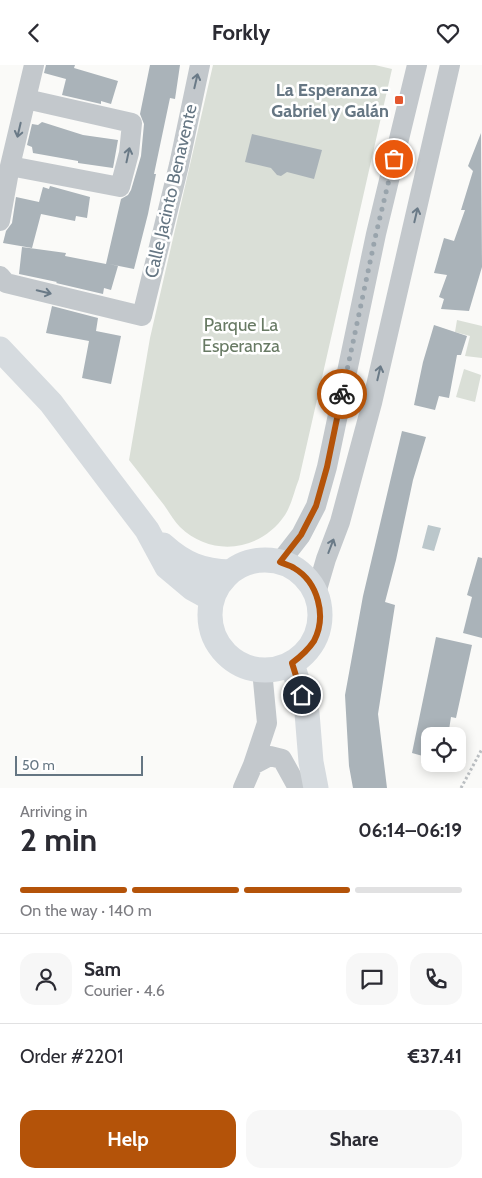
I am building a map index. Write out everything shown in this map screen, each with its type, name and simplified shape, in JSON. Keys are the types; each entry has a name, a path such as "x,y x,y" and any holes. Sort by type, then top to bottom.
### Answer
{"main road":[{"path":"0,349 51,403 147,530 167,567 192,588 212,599"},
{"path":"147,530 185,562 211,571 230,572"},
{"path":"262,560 280,562 295,568 307,579 316,593 320,609 319,625 314,640 305,653 292,663 278,669 262,670 246,667 231,659 219,647 212,632 210,615 212,599 219,584 230,572 246,563 262,560"},
{"path":"292,663 307,713 311,762 316,788"}],"street":[{"path":"0,221 10,166 34,65"},
{"name":"Calle Jacinto Benavente","path":"0,276 6,283 142,316 179,165 200,65"},
{"path":"280,562 301,535 309,521 323,483 376,234 416,65"},
{"path":"316,593 340,522 372,403 450,65"},
{"path":"10,166 120,187 130,153 132,123 26,99"},
{"path":"243,788 267,723 262,670"},
{"path":"253,765 270,755 282,759 298,788"}],"path":[{"path":"461,788 482,749"}],"green space":[{"name":"Parque La Esperanza","path":"213,65 375,65 392,69 299,479 285,515 275,527 250,543 236,546 221,546 207,543 193,537 180,527 129,460 150,338"},
{"path":"457,320 482,326 482,358 465,356 470,336 455,332"},
{"path":"464,369 481,375 475,402 456,397"}],"shaded area":[{"path":"428,525 441,528 434,551 422,548"}],"building":[{"path":"46,65 75,65 74,68 118,81 111,104 101,101 101,104 62,95 66,79 44,73"},
{"path":"150,65 180,65 175,99 170,98 154,174 156,174 148,214 134,269 109,264 118,266 111,290 104,288 103,294 19,274 22,247 66,253 65,256 106,264 121,199 128,195 131,190 141,156 144,124 140,114"},
{"path":"42,122 83,135 118,140 113,168 78,163 78,161 33,153 32,147 27,145 32,124 38,125"},
{"path":"481,133 482,267 469,311 441,309 444,299 439,297 447,275 434,273 444,238 454,241 465,210 461,210 473,171 468,166"},
{"path":"252,134 322,150 314,179 287,172 281,176 277,175 271,168 245,162"},
{"path":"50,186 90,197 87,218 76,216 75,221 41,214 32,248 3,243 6,231 12,223 16,197 39,202 43,187 49,189"},
{"path":"52,306 98,318 96,331 121,336 111,384 82,378 89,341 46,333"},
{"path":"434,325 467,336 461,355 457,355 449,398 439,396 435,410 414,405 423,362"},
{"path":"402,431 426,437 413,480 385,602 395,605 378,714 387,788 353,788 349,766 345,695 363,596"},
{"path":"478,557 482,558 482,638 463,633 472,597 467,595"},
{"path":"436,637 472,645 456,718 451,717 449,727 421,727 421,756 412,753"}],"way so far":[{"path":"342,394 394,159"}],"place":[{"name":"La Esperanza - Gabriel y Galán","path":"399,100"}],"route":[{"path":"302,695 292,663 305,653 314,640 319,625 320,609 316,593 307,579 295,568 280,562 301,535 316,506 327,467 342,394"}]}
